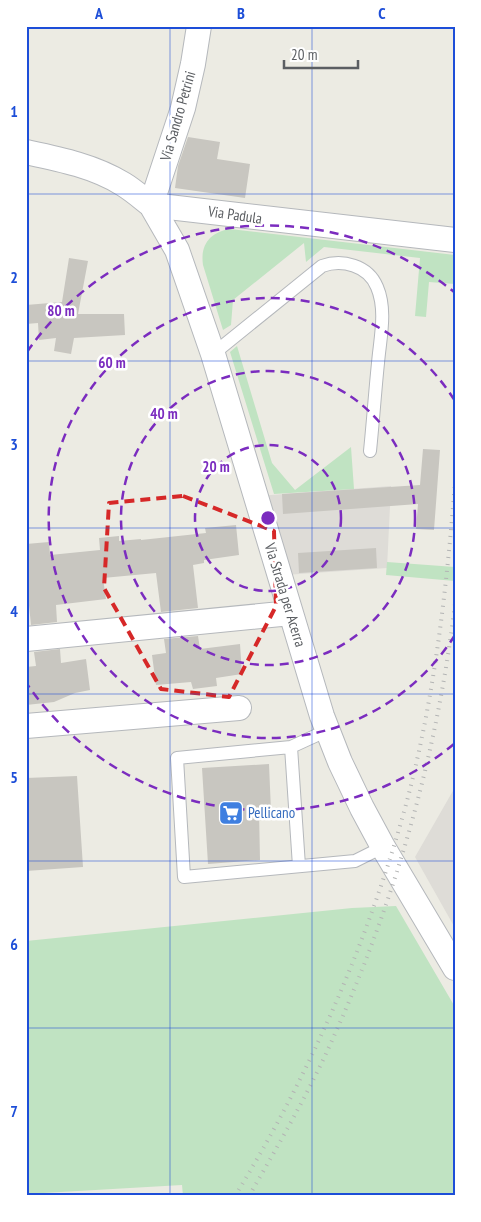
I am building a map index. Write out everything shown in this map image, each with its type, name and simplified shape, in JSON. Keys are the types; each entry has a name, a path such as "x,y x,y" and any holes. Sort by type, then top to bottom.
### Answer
{"street":[{"name":"Via Sandro Petrini","path":"151,206 183,108 199,26"},
{"path":"26,152 63,160 97,172 123,184 151,206"},
{"name":"Via Padula","path":"151,206 455,240"},
{"name":"Via Strada per Acerra","path":"151,206 177,250 213,354 290,613 340,762 383,847 455,968"},
{"path":"26,638 290,613"},
{"path":"26,726 239,708"}],"lane":[{"path":"213,354 322,266 332,262 358,267 377,286 382,309 370,451"},
{"path":"328,730 291,747 177,758 184,877 355,861 383,847"},
{"path":"291,747 299,866"}],"highlighted area":[{"path":"183,496 274,531 276,606 229,697 161,689 104,588 109,503"}],"shaded area":[{"path":"391,486 387,568 285,575 258,496"},
{"path":"455,789 455,928 415,857"}],"green space":[{"path":"230,229 455,255 455,284 429,282 426,317 415,316 420,258 324,247 306,262 304,243 233,300 231,325 223,330 202,258 205,246 212,236"},
{"path":"237,346 272,463 295,490 351,447 354,489 274,494 230,352"},
{"path":"387,562 455,567 455,581 386,575"},
{"path":"396,906 455,1007 455,1196 183,1196 182,1185 26,1194 26,941 352,908"}],"building":[{"path":"188,137 220,142 217,159 250,164 245,198 175,188 178,166"},
{"path":"69,258 88,261 78,314 124,314 125,335 74,338 71,354 54,351 56,338 39,340 38,323 26,324 26,305 62,302"},
{"path":"423,449 440,450 434,530 416,529 418,504 283,514 282,494 420,485"},
{"path":"236,525 239,555 204,560 204,563 193,565 198,608 161,612 156,573 103,578 106,599 56,605 57,622 31,625 26,576 26,544 49,542 50,555 100,550 99,538 119,536 119,541 141,540 206,533 205,528"},
{"path":"376,548 377,568 299,573 298,553"},
{"path":"198,636 200,649 240,644 242,674 216,678 217,686 193,689 191,682 156,685 152,655 166,653 164,639"},
{"path":"60,649 61,663 86,659 90,690 75,693 54,702 26,705 26,667 36,666 34,652"},
{"path":"269,764 271,811 259,810 260,860 208,864 202,768"},
{"path":"77,776 83,867 26,871 26,778"}],"railway":[{"path":"235,1196 286,1106 331,1013 370,917 387,868 413,778 430,695 447,568 455,483"},
{"path":"249,1196 297,1111 323,1060 370,950 390,894 423,780 447,663 455,604"}],"place":[{"name":"Pellicano","path":"231,813"}]}
